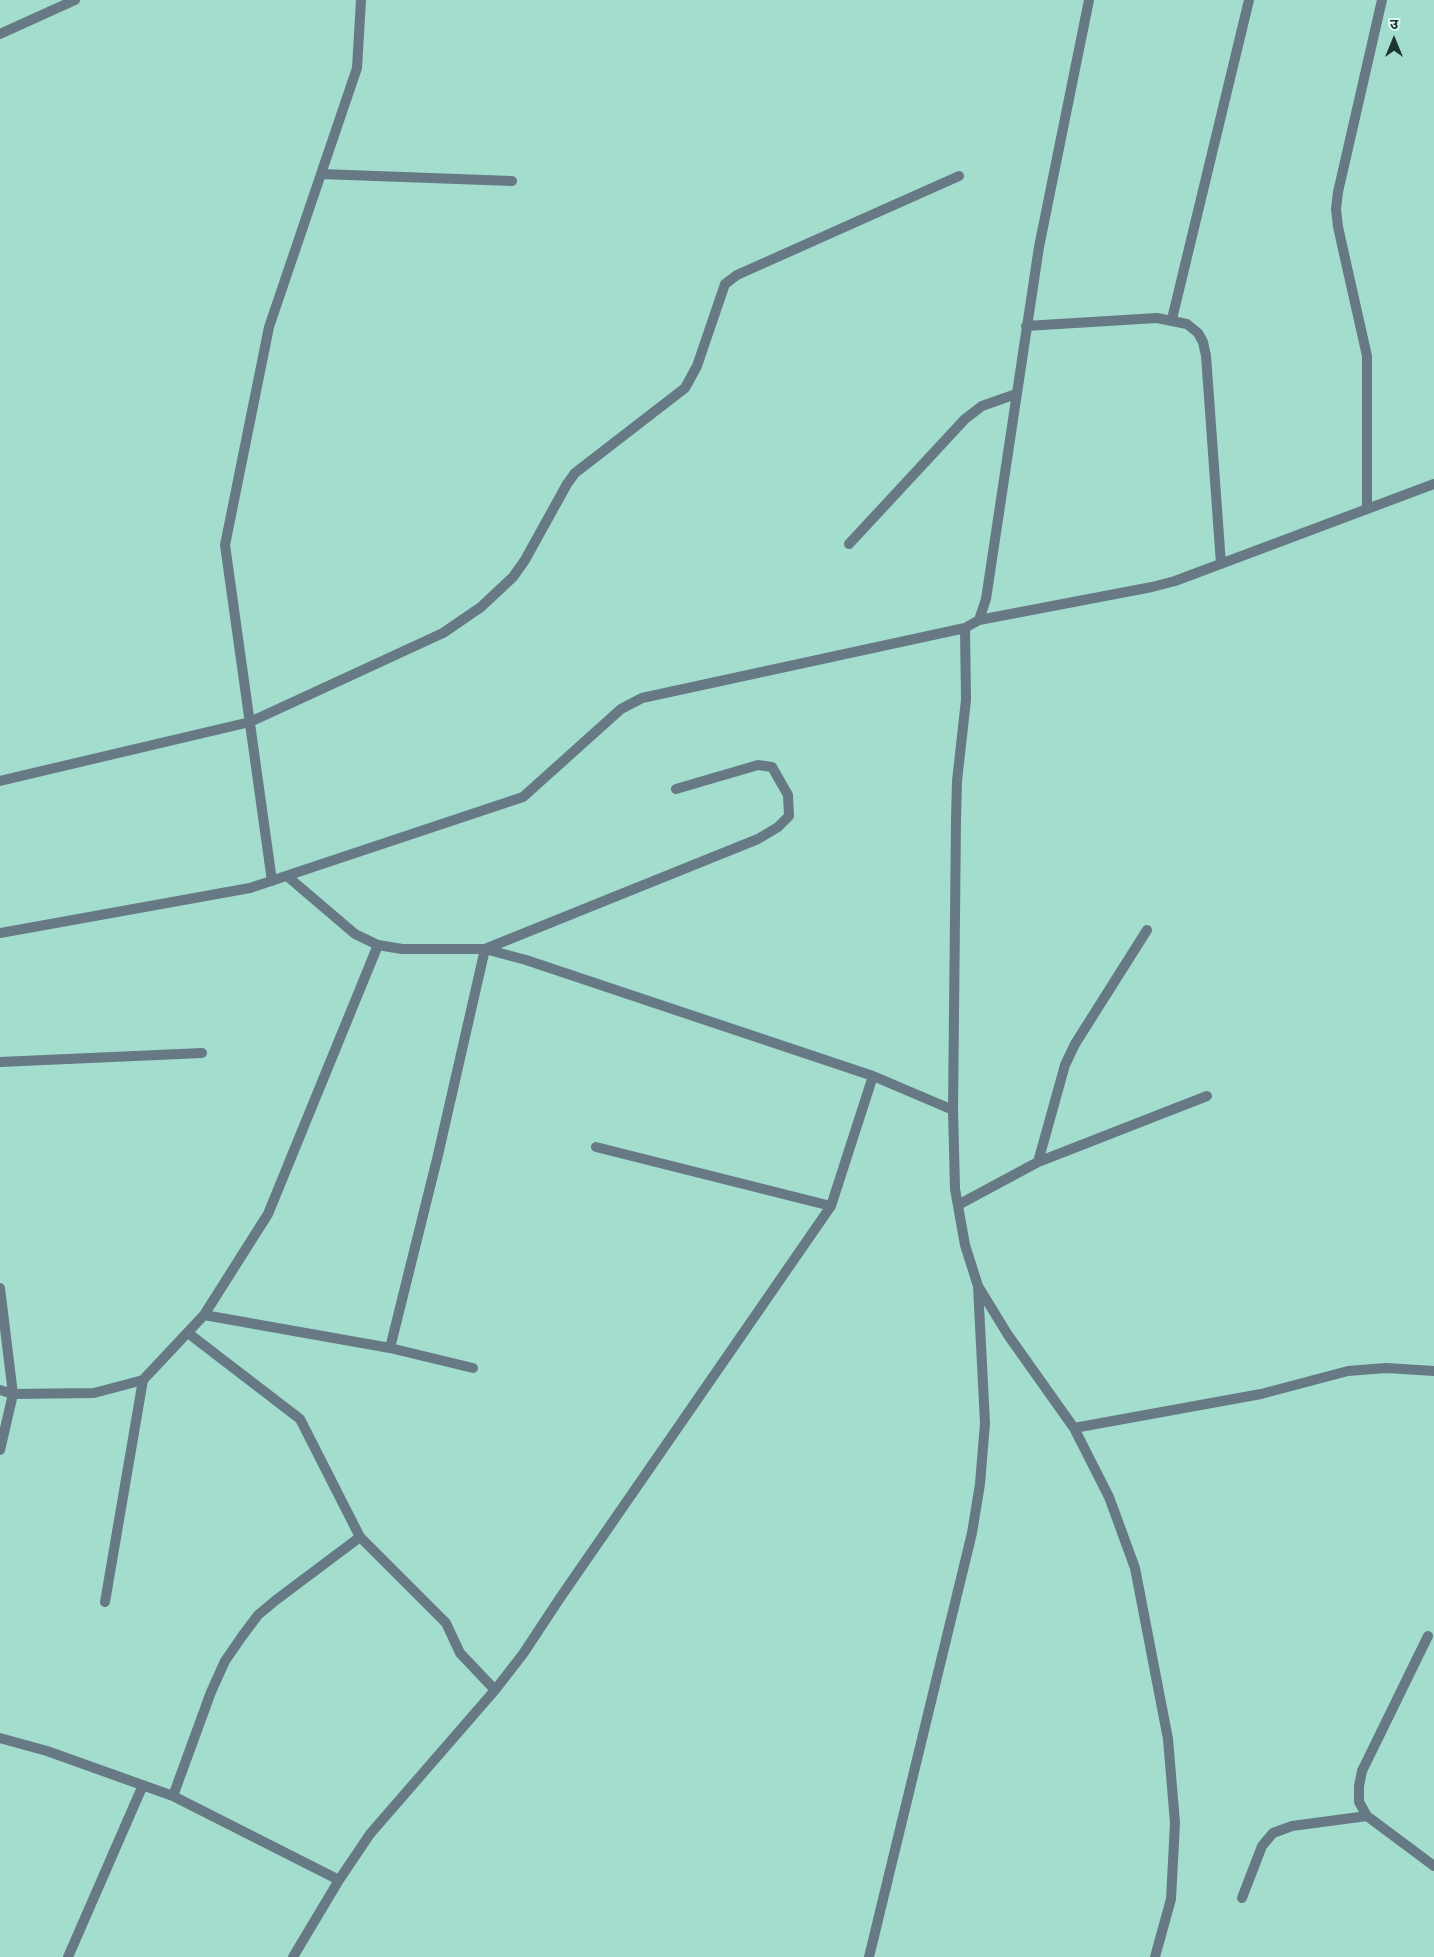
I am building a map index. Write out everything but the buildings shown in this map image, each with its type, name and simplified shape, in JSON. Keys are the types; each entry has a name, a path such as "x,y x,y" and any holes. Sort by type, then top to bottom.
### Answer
{"street":[{"path":"0,34 75,0"},
{"path":"272,881 225,545 269,327 357,68 361,0"},
{"path":"979,620 986,599 1039,247 1089,0"},
{"path":"1172,320 1249,0"},
{"path":"1367,509 1366,356 1338,227 1336,209 1338,192 1382,0"},
{"path":"321,174 512,181"},
{"path":"0,781 250,722 423,644 464,620 499,592 525,560 570,479 685,388 697,366 721,291 730,280 960,176"},
{"path":"1026,326 1157,318 1186,324 1198,333 1203,342 1206,356 1221,564"},
{"path":"848,544 965,419 982,406 1016,394"},
{"path":"0,933 250,888 523,798 621,709 642,698 965,628 979,620 1152,587 1221,564 1434,484"},
{"path":"965,628 966,700 957,781 956,820 953,1110 955,1189 965,1245 978,1286 1008,1335 1074,1428 1109,1498 1135,1568 1168,1739 1175,1822 1171,1899 1155,1957"},
{"path":"485,949 758,839 778,827 789,816 788,795 772,767 758,765 676,789"},
{"path":"287,876 355,934 378,945 402,949 485,949 526,960 873,1076 953,1110"},
{"path":"1038,1162 1065,1065 1075,1044 1147,930"},
{"path":"0,1390 14,1394 94,1393 143,1380 188,1333 204,1314 268,1214 378,945"},
{"path":"390,1348 438,1155 485,949"},
{"path":"0,1062 202,1054"},
{"path":"293,1957 339,1880 370,1834 495,1690 523,1654 831,1206 873,1076"},
{"path":"958,1205 1038,1162 1207,1096"},
{"path":"596,1147 831,1206"},
{"path":"869,1957 974,1523 980,1484 985,1423 978,1286"},
{"path":"0,1288 14,1394 0,1450"},
{"path":"204,1314 390,1348 473,1368"},
{"path":"188,1333 300,1419 360,1537 446,1623 460,1653 495,1690"},
{"path":"1074,1428 1261,1394 1348,1371 1386,1368 1434,1371"},
{"path":"105,1602 143,1380"},
{"path":"172,1796 211,1692 225,1661 243,1635 258,1615 360,1537"},
{"path":"1428,1636 1362,1771 1359,1786 1359,1802 1367,1816 1434,1866"},
{"path":"0,1738 48,1751 172,1796 339,1880"},
{"path":"68,1957 143,1785"},
{"path":"1242,1898 1262,1846 1273,1833 1292,1826 1367,1816"}]}
